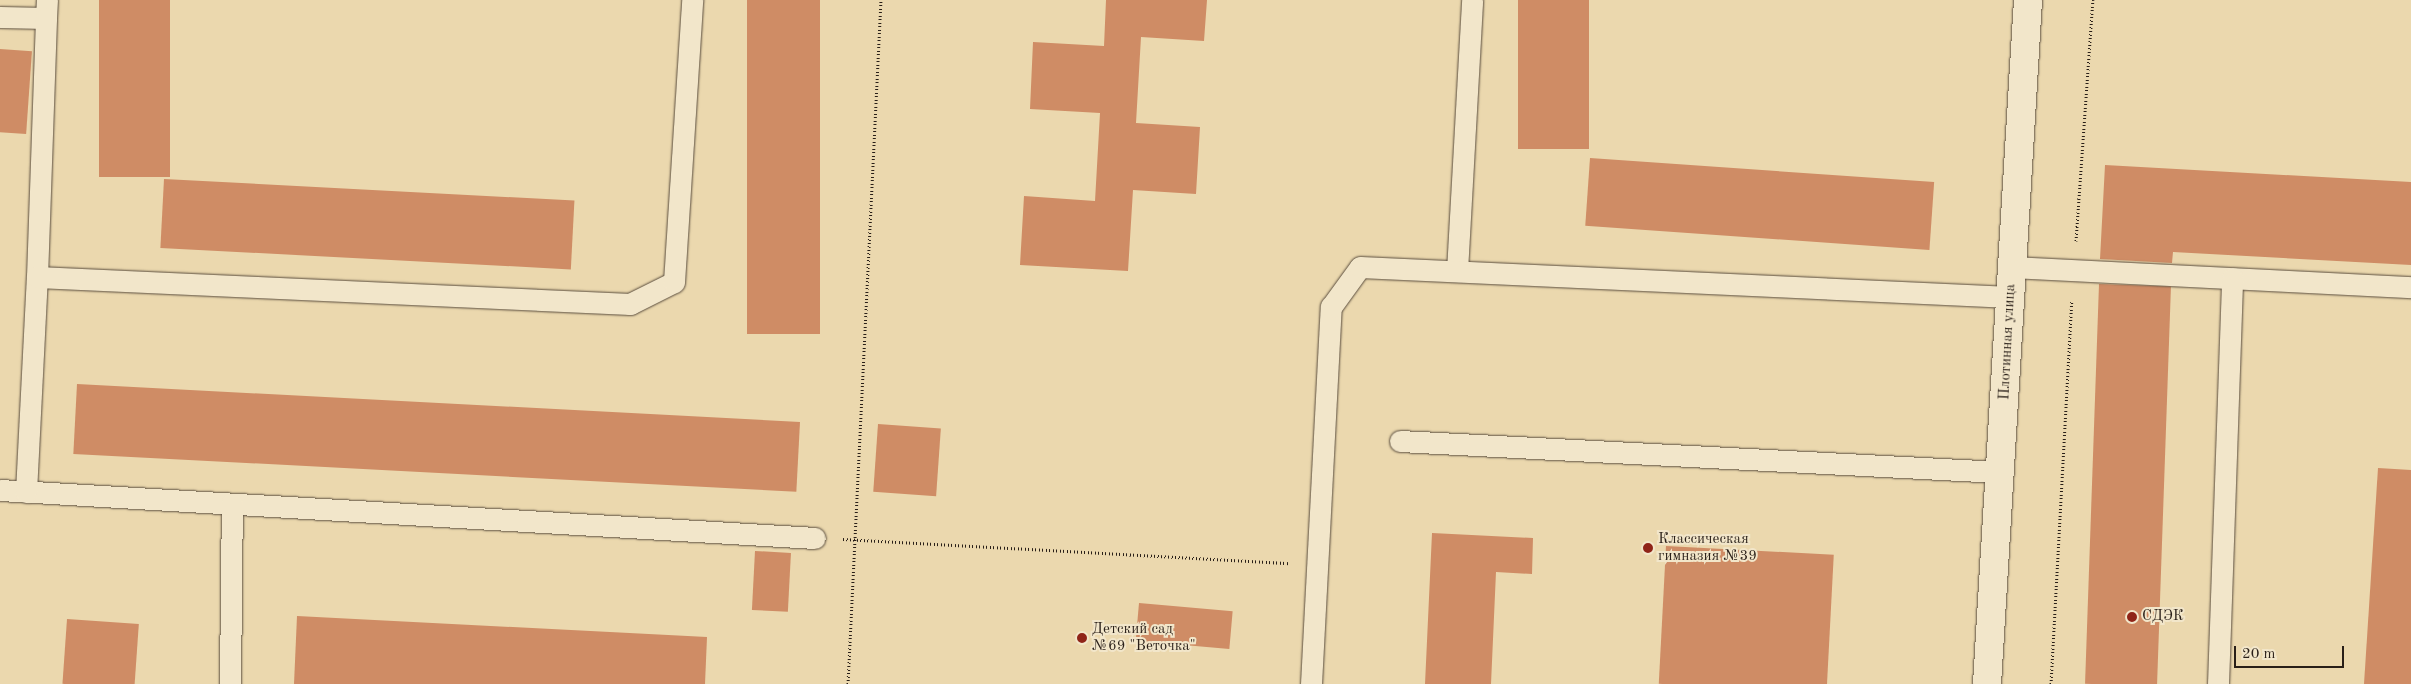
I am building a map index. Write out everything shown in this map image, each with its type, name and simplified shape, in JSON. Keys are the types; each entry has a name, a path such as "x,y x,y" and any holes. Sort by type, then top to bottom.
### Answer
{"street":[{"name":"Плотинная улица","path":"1987,684 2028,0"}],"lane":[{"path":"37,277 630,304 674,282 692,0"},
{"path":"1457,271 1472,0"},
{"path":"0,17 46,9 37,277 26,492"},
{"path":"1311,684 1330,307 1360,267 2010,297"},
{"path":"2012,267 2411,288"},
{"path":"2218,684 2232,278"},
{"path":"1400,441 2000,472"},
{"path":"0,490 816,538"},
{"path":"230,684 232,504"}],"path":[{"path":"848,684 881,0"},
{"path":"2051,684 2074,270 2093,0"},
{"path":"816,538 1317,564"}],"building":[{"path":"99,0 170,0 170,177 99,177"},
{"path":"747,0 820,0 820,334 747,334"},
{"path":"1106,0 1207,0 1204,41 1141,37 1136,123 1200,127 1196,194 1133,190 1128,271 1020,265 1024,196 1095,201 1100,113 1030,109 1033,42 1104,46"},
{"path":"1518,0 1589,0 1589,149 1518,149"},
{"path":"0,49 32,51 26,134 0,132"},
{"path":"1590,158 1934,182 1929,250 1585,226"},
{"path":"2105,165 2411,182 2411,265 2173,252 2172,263 2100,259"},
{"path":"164,179 574,201 571,269 160,248"},
{"path":"2099,284 2171,287 2157,684 2085,684"},
{"path":"77,384 800,422 796,492 73,454"},
{"path":"878,424 941,428 936,496 873,492"},
{"path":"2378,468 2411,470 2411,684 2364,684"},
{"path":"1432,533 1533,538 1532,574 1496,572 1491,684 1425,684"},
{"path":"1666,546 1834,555 1827,684 1659,684"},
{"path":"755,551 791,553 788,612 752,610"},
{"path":"1139,603 1233,611 1229,649 1136,641"},
{"path":"297,616 707,637 705,684 294,684"},
{"path":"67,619 139,624 135,684 62,684"}],"place":[{"name":"Классическая гимназия №39","path":"1648,548"},
{"name":"СДЭК","path":"2132,617"},
{"name":"Детский сад №69 \"Веточка\"","path":"1082,638"}]}
